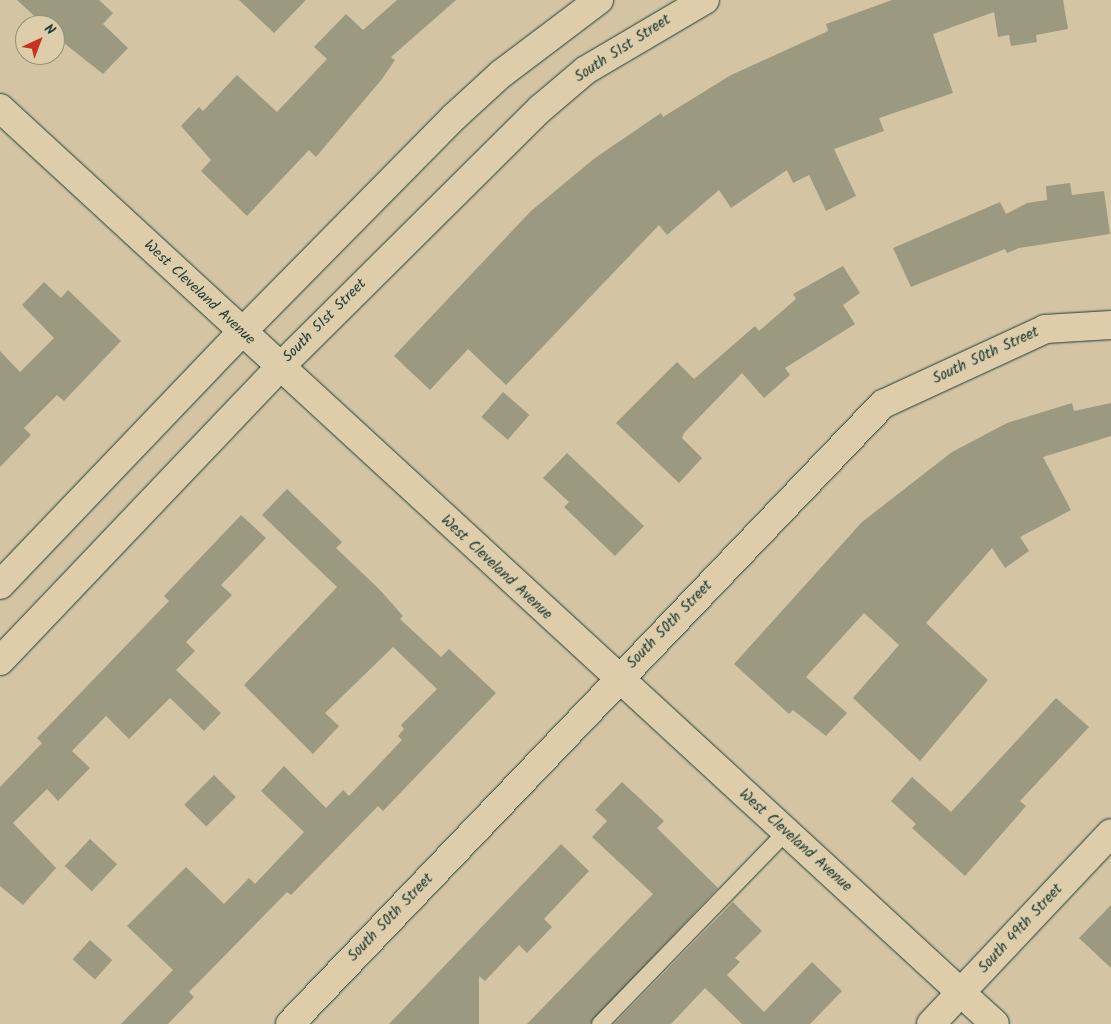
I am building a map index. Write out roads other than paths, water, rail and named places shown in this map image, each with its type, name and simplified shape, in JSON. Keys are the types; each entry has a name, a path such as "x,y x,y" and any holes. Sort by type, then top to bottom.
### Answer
{"street":[{"path":"0,585 242,333 454,117 508,68 600,0"},
{"name":"South 51st Street","path":"0,661 279,368 540,109 586,70 674,7 705,0"},
{"name":"West Cleveland Avenue","path":"0,108 279,368 995,1024"},
{"name":"South 50th Street","path":"290,1024 883,404 1044,329 1111,325"},
{"name":"South 49th Street","path":"930,1024 1111,833"}],"lane":[{"path":"600,1024 786,832"}]}
